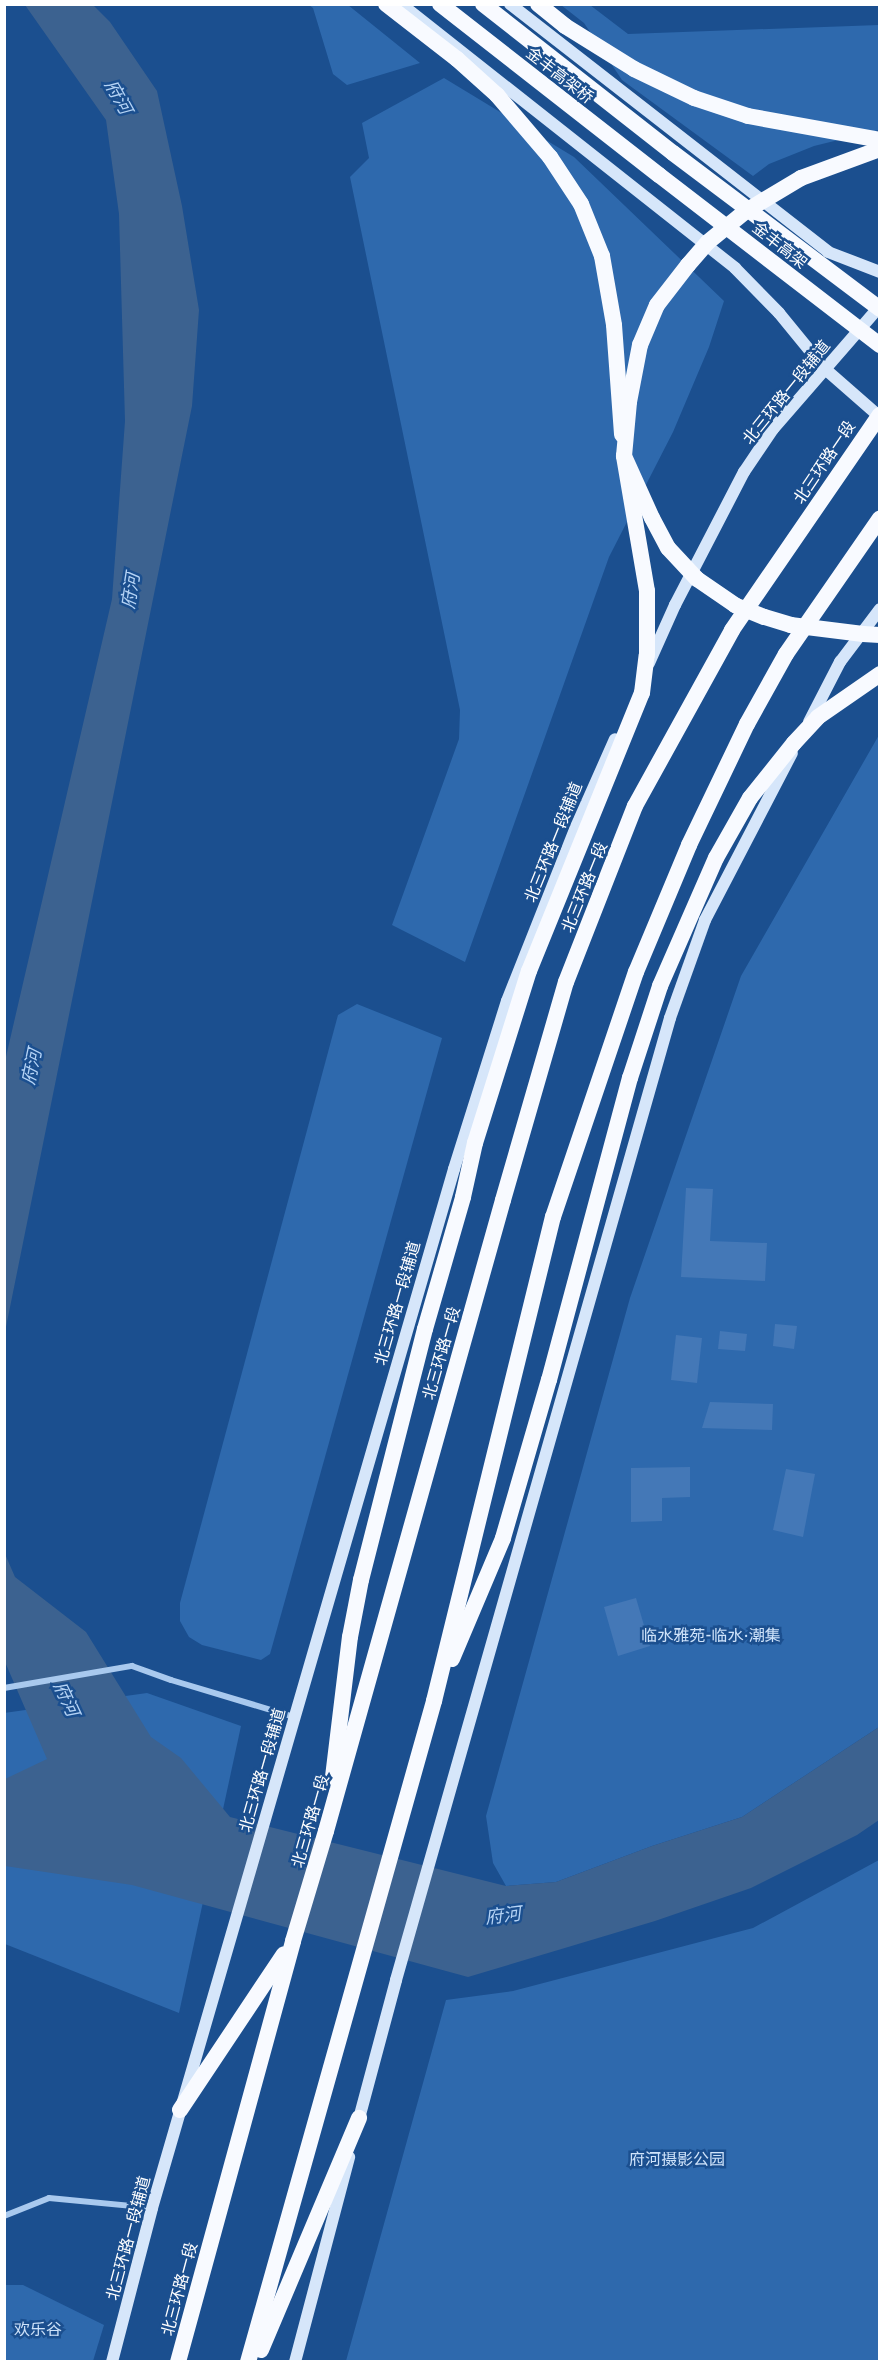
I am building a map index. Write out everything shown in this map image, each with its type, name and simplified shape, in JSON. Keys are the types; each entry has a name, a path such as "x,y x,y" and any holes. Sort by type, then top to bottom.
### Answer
{"highway":[{"path":"327,1831 350,1637 361,1580 425,1329 463,1197 475,1143 529,971 642,693 647,656 648,600 624,456 614,325 602,256 581,204 543,148 497,95 457,59 386,4"},
{"name":"金丰高架桥","path":"440,4 658,175"},
{"name":"金丰高架桥","path":"483,4 673,153"},
{"path":"538,4 565,26 633,69 694,98 748,116 879,140"},
{"path":"879,148 801,177 746,211 708,242 688,265 657,305 640,345 629,402 624,456 652,519 668,548 697,579 717,594 764,617 791,625 833,632 879,634"},
{"name":"金丰高架","path":"673,153 879,307"},
{"name":"金丰高架","path":"658,175 879,345"},
{"name":"北三环路一段","path":"177,2361 293,1941 327,1831 566,981 635,806 732,630 879,416"},
{"path":"248,2361 434,1701 554,1217 636,972 689,845 747,724 786,654 879,518"},
{"path":"434,1701 503,1538 549,1380 630,1078 660,986 716,858 750,798 794,743 819,717 879,674"},
{"path":"180,2110 293,1941"},
{"path":"256,2361 359,2118"}],"main road":[{"path":"401,4 735,268 779,313 824,368 879,416"},
{"path":"510,4 828,252 879,272"},
{"name":"北三环路一段辅道","path":"112,2361 152,2208 294,1717 454,1169 507,1002 576,827 675,605 725,507 744,472 773,429 879,307"},
{"path":"295,2361 396,1980 670,1018 705,920 840,662 879,609"}],"street":[{"path":"4,1688 113,1667 132,1666 294,1717"},
{"path":"4,2216 49,2198 152,2208"}],"green space":[{"path":"309,5 348,5 420,63 347,85 333,74 313,8"},
{"path":"561,5 590,5 628,34 879,25 879,130 814,146 769,164 753,176 622,80 584,23"},
{"path":"444,78 574,157 724,301 709,347 673,432 609,557 465,962 392,925 459,739 460,710 350,177 369,158 362,123"},
{"name":"临水雅苑-临水·潮集","path":"879,735 879,1727 742,1817 652,1846 556,1882 506,1886 493,1863 486,1816 630,1298 741,976"},
{"path":"357,1004 442,1038 270,1654 261,1660 202,1645 189,1637 180,1621 180,1603 338,1015"},
{"path":"147,1693 241,1726 179,2013 5,1944 4,1713"},
{"name":"府河摄影公园","path":"879,1860 879,2361 346,2361 446,2000 513,1991 753,1928"},
{"name":"欢乐谷","path":"5,2285 23,2285 104,2325 93,2361 5,2361"}],"water":[{"name":"府河","path":"25,5 93,5 110,22 157,91 182,206 199,310 192,406 5,1332 5,1061 112,599 125,421 119,214 106,120"},
{"name":"府河","path":"5,1554 15,1577 86,1632 151,1737 181,1758 230,1817 506,1886 556,1882 652,1846 742,1817 879,1727 879,1820 857,1835 751,1888 655,1921 468,1977 132,1885 5,1866 5,1779 47,1759 5,1662"}],"building":[{"path":"686,1188 713,1189 710,1241 767,1243 765,1281 681,1277"},
{"path":"775,1324 797,1326 794,1349 773,1346"},
{"path":"720,1331 747,1334 745,1351 718,1349"},
{"path":"676,1335 702,1338 697,1383 671,1380"},
{"path":"710,1402 773,1404 772,1430 702,1428"},
{"path":"690,1467 690,1497 662,1498 662,1521 631,1522 631,1468"},
{"path":"786,1469 815,1474 803,1537 773,1530"},
{"path":"636,1598 650,1646 618,1656 604,1607"}]}
